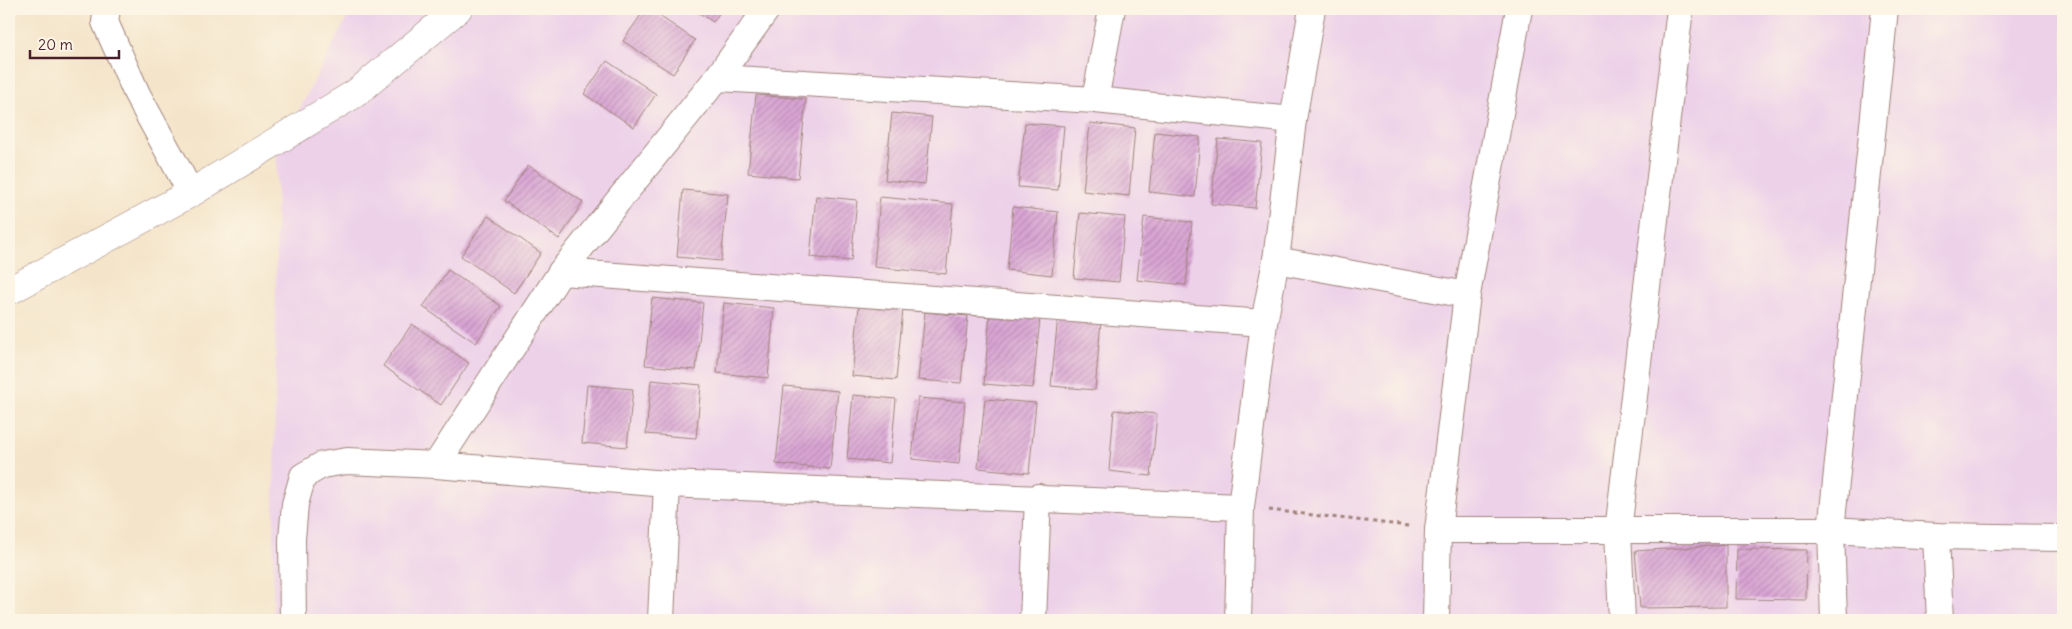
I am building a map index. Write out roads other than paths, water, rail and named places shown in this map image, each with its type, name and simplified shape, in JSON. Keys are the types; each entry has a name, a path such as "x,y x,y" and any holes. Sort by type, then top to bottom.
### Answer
{"street":[{"path":"107,9 105,22 137,94 191,193"},
{"path":"9,291 191,193 356,93 458,9"},
{"path":"436,465 561,272 717,78 766,9"},
{"path":"1095,100 1112,9"},
{"path":"1238,620 1241,507 1264,323 1276,260 1293,120 1312,9"},
{"path":"1436,620 1438,530 1467,295 1519,9"},
{"path":"1622,620 1618,531 1680,9"},
{"path":"1834,620 1831,530 1885,9"},
{"path":"717,78 1095,100 1293,120"},
{"path":"1276,260 1467,295"},
{"path":"561,272 1264,323"},
{"path":"292,620 292,539 295,504 303,476 322,465 347,461 436,465 667,484 1038,497 1241,507"},
{"path":"661,620 667,484"},
{"path":"1033,620 1038,497"},
{"path":"1438,530 1831,530 1936,536 2063,538"},
{"path":"1936,536 1940,620"}]}
